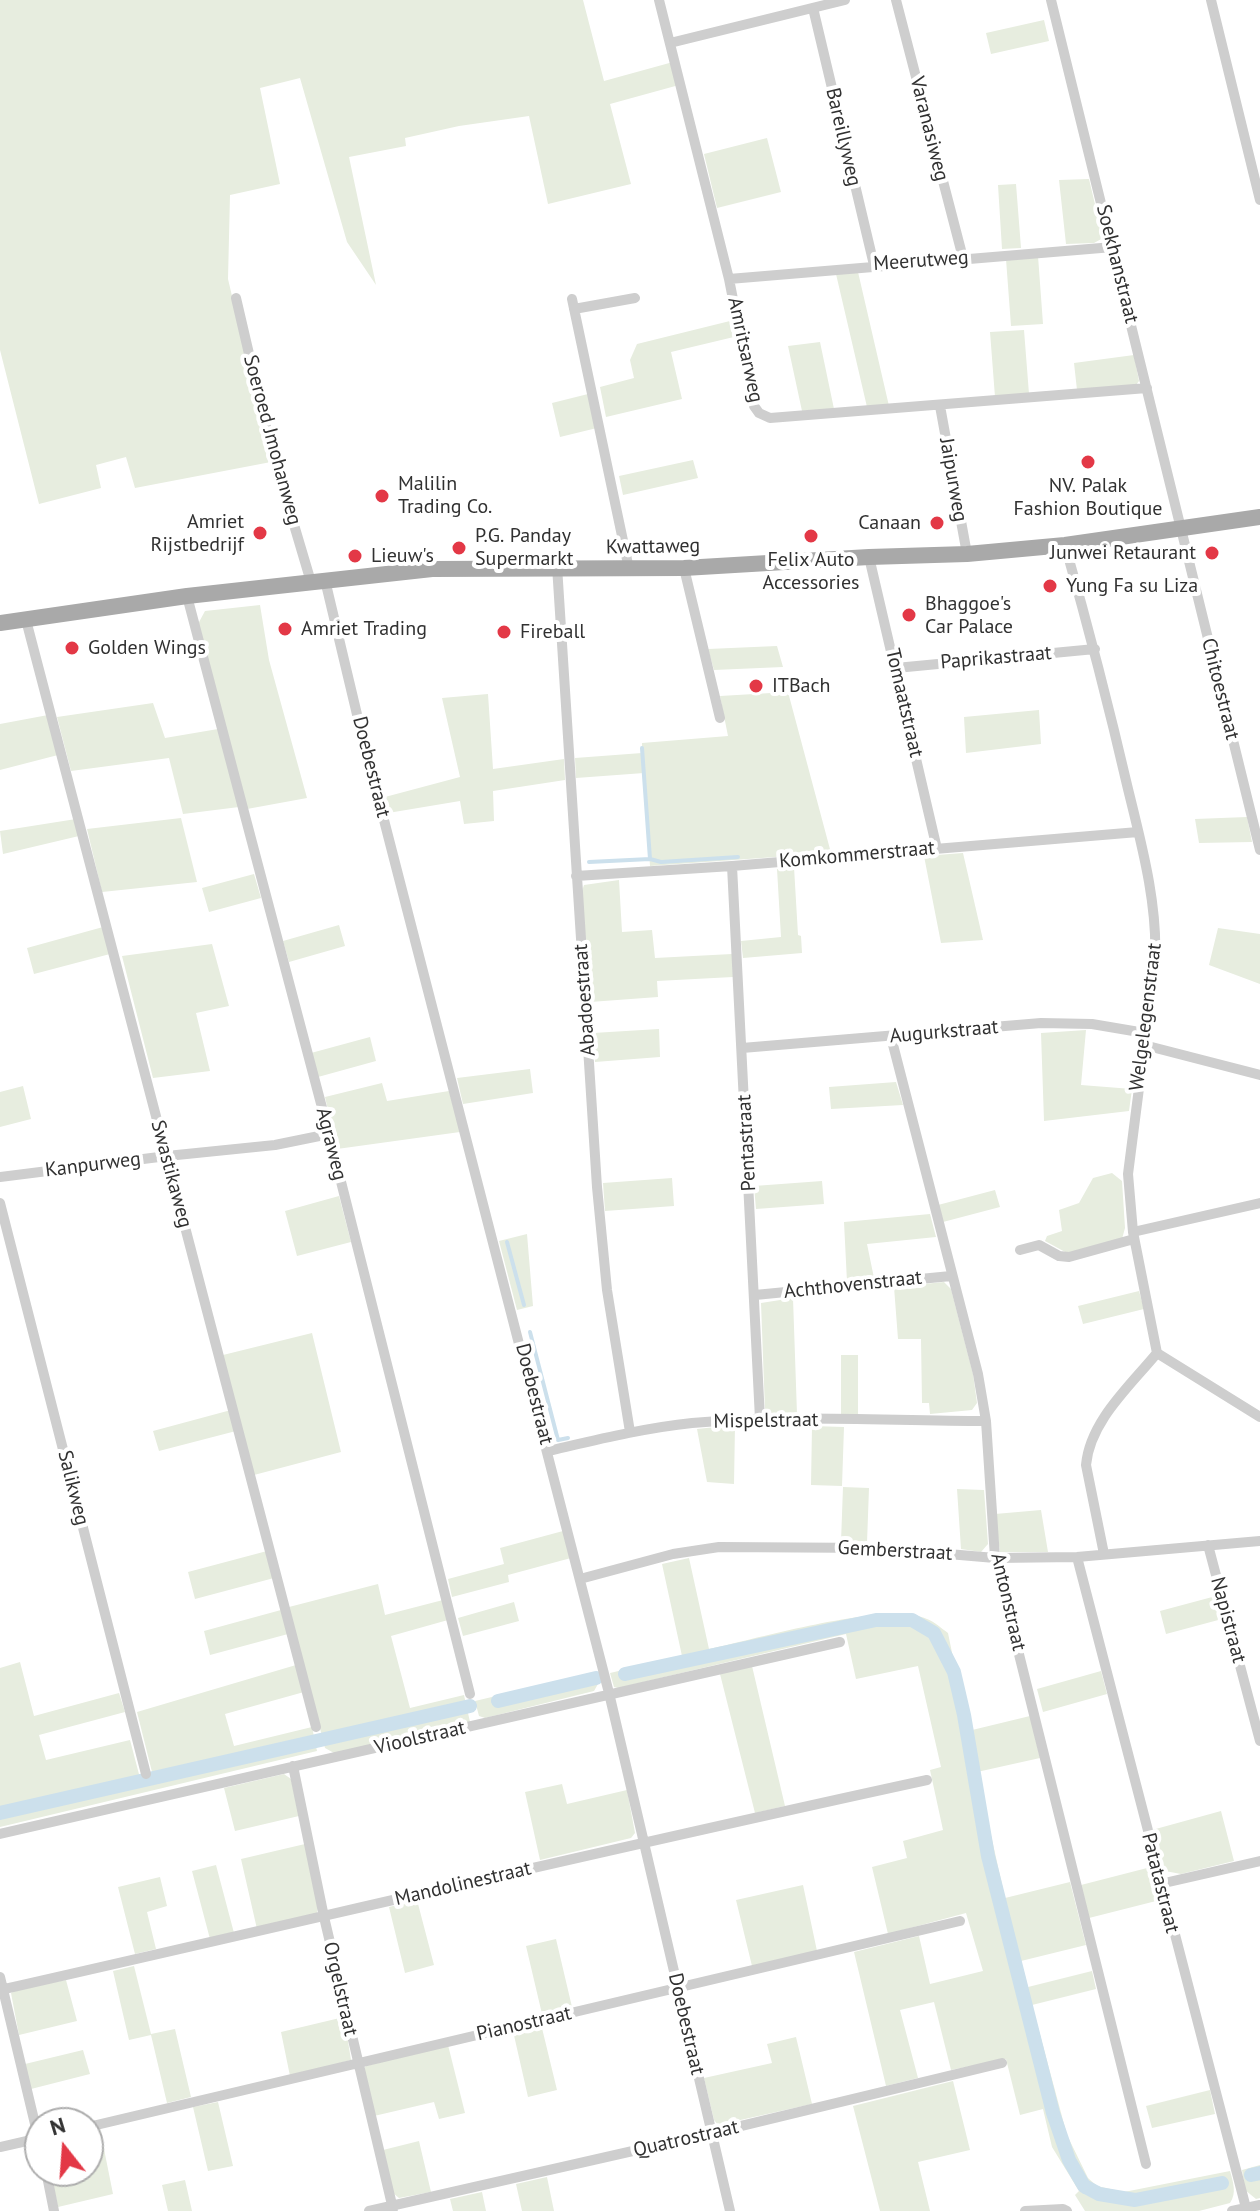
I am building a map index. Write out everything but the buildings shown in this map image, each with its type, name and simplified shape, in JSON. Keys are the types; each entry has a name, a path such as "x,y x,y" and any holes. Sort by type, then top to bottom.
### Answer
{"main road":[{"name":"Kwattaweg","path":"0,623 187,596 432,569 557,566 684,568 967,554 1065,545 1260,517"}],"street":[{"name":"Amritsarweg","path":"659,0 729,279 754,406 759,413 770,418 1147,388"},
{"path":"670,43 845,0"},
{"name":"Varanasiweg","path":"896,0 963,258"},
{"name":"Soekhanstraat","path":"1051,0 1180,529"},
{"path":"1211,0 1260,200"},
{"name":"Bareillyweg","path":"813,8 874,265"},
{"name":"Meerutweg","path":"729,279 1113,247"},
{"name":"Soeroed Jmohanweg","path":"236,298 270,444 318,581"},
{"path":"629,569 573,304 635,298"},
{"name":"Jaipurweg","path":"940,406 967,554"},
{"name":"Chitoestraat","path":"1180,529 1260,850"},
{"name":"Welgelegenstraat","path":"1065,545 1095,649 1138,832 1157,929 1128,1174 1134,1235 1157,1353"},
{"name":"Tomaatstraat","path":"869,557 937,849"},
{"name":"Abadoestraat","path":"557,566 576,876 607,1290 630,1432"},
{"path":"684,568 720,718"},
{"name":"Doebestraat","path":"318,581 364,742 548,1451 609,1693 730,2211"},
{"name":"Agraweg","path":"187,596 329,1134 470,1694"},
{"name":"Swastikaweg","path":"26,620 316,1727"},
{"name":"Paprikastraat","path":"896,668 1095,649"},
{"name":"Komkommerstraat","path":"576,876 1138,832"},
{"name":"Pentastraat","path":"732,866 760,1419"},
{"name":"Augurkstraat","path":"742,1048 1041,1023 1092,1024 1260,1075"},
{"name":"Antonstraat","path":"891,1037 978,1374 986,1421 995,1558 1146,2164"},
{"name":"Kanpurweg","path":"0,1177 275,1145 329,1134"},
{"name":"Salikweg","path":"0,1203 146,1774"},
{"path":"1020,1250 1039,1245 1059,1256 1069,1257 1134,1235 1260,1203"},
{"name":"Achthovenstraat","path":"755,1295 951,1276"},
{"path":"1104,1554 1086,1465 1088,1450 1102,1421 1157,1353 1260,1417"},
{"name":"Mispelstraat","path":"548,1451 630,1432 691,1423 760,1419 986,1421"},
{"name":"Gemberstraat","path":"580,1579 673,1554 719,1547 878,1548 995,1558 1077,1557 1260,1541"},
{"name":"Napistraat","path":"1208,1545 1260,1741"},
{"name":"Patatastraat","path":"1077,1557 1246,2208"},
{"name":"Vioolstraat","path":"0,1834 840,1642"},
{"name":"Orgelstraat","path":"293,1766 324,1917 392,2208"},
{"name":"Mandolinestraat","path":"1,1989 927,1780"},
{"path":"1160,1884 1260,1861"},
{"name":"Pianostraat","path":"104,2123 960,1921"},
{"path":"0,1977 31,2107"},
{"name":"Quatrostraat","path":"369,2211 1002,2063"},
{"path":"0,2147 24,2143"},
{"path":"49,2187 54,2211"},
{"path":"1232,2211 1260,2205"},
{"path":"1025,2211 1067,2211"}],"shaded area":[{"path":"0,0 583,0 604,81 673,62 679,85 610,104 631,184 548,204 529,116 405,138 406,146 349,157 376,285 347,242 300,78 260,88 280,184 230,195 228,279 271,462 135,488 126,457 96,465 101,488 39,504 0,350"},
{"path":"1044,20 1049,41 991,54 986,33"},
{"path":"767,138 781,192 717,208 704,154"},
{"path":"1089,179 1103,238 1094,243 1066,244 1059,180"},
{"path":"1016,184 1021,248 1002,249 998,185"},
{"path":"1038,256 1043,324 1011,326 1006,259"},
{"path":"858,272 889,406 867,407 836,274"},
{"path":"734,320 738,336 671,352 682,399 606,417 600,387 634,378 630,360 637,344"},
{"path":"1024,330 1029,394 995,397 990,332"},
{"path":"820,342 834,409 802,411 788,346"},
{"path":"1134,355 1139,381 1136,385 1077,390 1074,363"},
{"path":"592,393 601,427 560,437 552,403"},
{"path":"693,460 698,478 623,495 619,476"},
{"path":"260,605 269,660 307,798 247,809 198,624 205,611"},
{"path":"777,646 783,667 714,670 708,649"},
{"path":"788,692 831,853 650,866 644,773 576,778 575,758 642,753 642,743 728,736 720,696"},
{"path":"488,694 493,769 564,759 565,780 493,791 494,821 464,824 460,801 388,813 385,797 460,777 442,698"},
{"path":"153,703 165,738 218,729 239,807 183,814 169,758 71,771 57,717"},
{"path":"1039,710 1041,744 966,753 964,717"},
{"path":"48,715 58,755 0,770 0,724"},
{"path":"1247,817 1252,842 1199,843 1195,819"},
{"path":"181,818 197,882 102,892 87,829"},
{"path":"76,819 79,836 3,854 0,831"},
{"path":"963,853 983,940 941,943 924,856"},
{"path":"794,867 802,953 743,958 741,941 781,937 777,869"},
{"path":"254,874 261,898 209,912 202,888"},
{"path":"619,880 622,932 652,930 655,958 732,954 733,977 657,981 658,997 590,1002 582,891 584,885"},
{"path":"339,925 345,946 289,962 283,941"},
{"path":"103,927 110,954 34,974 27,948"},
{"path":"1218,928 1260,934 1260,984 1209,965"},
{"path":"212,944 229,1006 196,1013 210,1071 153,1078 122,956"},
{"path":"659,1029 660,1057 595,1062 593,1033"},
{"path":"1086,1030 1081,1085 1132,1089 1129,1111 1044,1121 1041,1033"},
{"path":"370,1037 376,1061 318,1077 311,1053"},
{"path":"530,1069 533,1093 463,1104 457,1078"},
{"path":"896,1082 903,1105 831,1109 829,1087"},
{"path":"382,1083 387,1101 449,1091 460,1132 337,1149 325,1097"},
{"path":"23,1086 31,1119 0,1127 0,1092"},
{"path":"1112,1173 1122,1181 1125,1228 1122,1239 1067,1253 1045,1241 1047,1236 1062,1231 1059,1210 1079,1203 1093,1178"},
{"path":"672,1178 674,1206 605,1211 603,1183"},
{"path":"822,1181 824,1204 756,1209 754,1186"},
{"path":"995,1190 1000,1207 943,1222 938,1205"},
{"path":"339,1196 351,1242 297,1256 285,1211"},
{"path":"930,1214 936,1237 867,1244 874,1278 847,1282 844,1222"},
{"path":"527,1234 533,1306 517,1310 499,1241"},
{"path":"944,1282 951,1289 973,1374 977,1403 972,1410 930,1414 929,1403 922,1403 921,1339 898,1339 894,1287"},
{"path":"1139,1291 1144,1309 1083,1324 1078,1306"},
{"path":"793,1298 797,1414 770,1415 765,1410 761,1303"},
{"path":"312,1333 341,1452 254,1475 223,1355"},
{"path":"841,1355 858,1355 858,1414 841,1414"},
{"path":"231,1410 236,1431 159,1451 153,1431"},
{"path":"735,1425 734,1484 707,1482 697,1429"},
{"path":"812,1426 844,1427 842,1486 811,1485"},
{"path":"843,1487 869,1488 867,1543 841,1542"},
{"path":"957,1489 984,1490 988,1544 981,1552 961,1549"},
{"path":"1041,1510 1048,1552 1000,1552 995,1514"},
{"path":"563,1531 571,1558 508,1575 509,1582 452,1597 448,1579 504,1564 500,1548"},
{"path":"267,1551 274,1578 195,1599 188,1572"},
{"path":"689,1558 709,1649 852,1618 908,1615 930,1620 948,1633 968,1731 1030,1716 1040,1758 977,1772 1005,1898 1070,1882 1086,1945 1021,1961 1028,1987 1092,1971 1096,1989 1032,2005 1067,2135 1088,2178 1097,2186 1124,2192 1230,2171 1234,2191 1230,2203 1199,2211 1085,2211 1075,2195 1079,2191 1052,2147 1043,2109 1020,2115 1006,2059 951,2070 934,2002 900,2010 918,2078 886,2086 854,1952 919,1936 930,1984 983,1971 966,1913 888,1934 872,1867 907,1858 903,1841 943,1830 930,1770 941,1767 918,1666 856,1679 846,1634 614,1687 610,1673 682,1656 662,1564"},
{"path":"378,1584 385,1615 443,1600 448,1620 391,1636 410,1708 464,1695 470,1722 334,1753 325,1748 289,1607"},
{"path":"1216,1596 1222,1619 1166,1634 1160,1611"},
{"path":"514,1602 519,1621 463,1636 458,1618"},
{"path":"281,1610 288,1634 210,1655 204,1631"},
{"path":"20,1662 34,1716 119,1693 125,1712 39,1735 46,1760 130,1740 140,1778 153,1776 137,1712 296,1665 304,1692 225,1714 234,1746 312,1727 317,1751 0,1827 0,1668"},
{"path":"752,1666 785,1806 755,1813 720,1674"},
{"path":"1101,1671 1107,1694 1043,1712 1037,1689"},
{"path":"597,1672 598,1684 594,1691 485,1718 479,1716 475,1701"},
{"path":"284,1774 291,1779 299,1816 235,1831 224,1788"},
{"path":"562,1784 567,1804 627,1790 635,1833 631,1838 540,1860 525,1792"},
{"path":"1221,1811 1234,1861 1181,1874 1165,1871 1152,1830"},
{"path":"305,1844 317,1913 257,1929 241,1859"},
{"path":"216,1865 234,1933 210,1939 192,1871"},
{"path":"1151,1867 1160,1900 1089,1918 1081,1885"},
{"path":"160,1877 167,1906 147,1912 156,1949 135,1954 118,1887"},
{"path":"803,1885 817,1951 752,1966 736,1900"},
{"path":"417,1900 434,1965 405,1973 389,1907"},
{"path":"556,1939 572,2007 542,2014 526,1946"},
{"path":"134,1966 151,2034 175,2029 191,2097 167,2103 151,2035 129,2040 113,1971"},
{"path":"66,1980 77,2021 19,2035 11,1993"},
{"path":"344,2017 351,2060 290,2076 281,2032"},
{"path":"541,2024 557,2090 528,2097 513,2031"},
{"path":"796,2037 812,2104 718,2125 714,2120 704,2078 772,2063 767,2044"},
{"path":"448,2045 465,2113 439,2119 434,2102 374,2116 363,2069 366,2066"},
{"path":"83,2050 90,2074 31,2089 25,2064"},
{"path":"953,2081 970,2150 918,2162 930,2211 880,2211 853,2106"},
{"path":"1210,2090 1215,2114 1152,2128 1146,2106"},
{"path":"218,2102 233,2166 208,2171 193,2107"},
{"path":"419,2141 431,2192 399,2198 393,2193 383,2150"},
{"path":"104,2149 113,2194 58,2207 54,2187 104,2187"},
{"path":"1260,2165 1260,2198 1256,2199 1245,2190 1242,2170"},
{"path":"547,2177 554,2211 522,2211 516,2184"},
{"path":"185,2180 192,2211 168,2211 162,2185"},
{"path":"482,2192 486,2211 453,2211 450,2199"}],"waterway":[{"path":"642,748 650,859"},
{"path":"589,862 650,859 661,862 738,857"},
{"path":"507,1242 524,1305"},
{"path":"530,1332 558,1440 568,1438"},
{"path":"625,1674 876,1620 912,1620 934,1633 954,1672 988,1856 1053,2113 1069,2160 1084,2186 1099,2194 1135,2200 1222,2183"},
{"path":"498,1701 596,1678"},
{"path":"0,1813 470,1706"},
{"path":"1251,2175 1260,2173"},
{"path":"1084,2186 1084,2192"}],"place":[{"name":"NV. Palak Fashion Boutique","path":"1088,462"},
{"name":"Malilin Trading Co.","path":"382,496"},
{"name":"Canaan","path":"937,523"},
{"name":"Amriet Rijstbedrijf","path":"260,533"},
{"name":"Felix Auto Accessories","path":"811,536"},
{"name":"P.G. Panday Supermarkt","path":"459,548"},
{"name":"Junwei Retaurant","path":"1212,553"},
{"name":"Lieuw's","path":"355,556"},
{"name":"Yung Fa su Liza","path":"1050,586"},
{"name":"Bhaggoe's Car Palace","path":"909,615"},
{"name":"Amriet Trading","path":"285,629"},
{"name":"Fireball","path":"504,632"},
{"name":"Golden Wings","path":"72,648"},
{"name":"ITBach","path":"756,686"}]}
